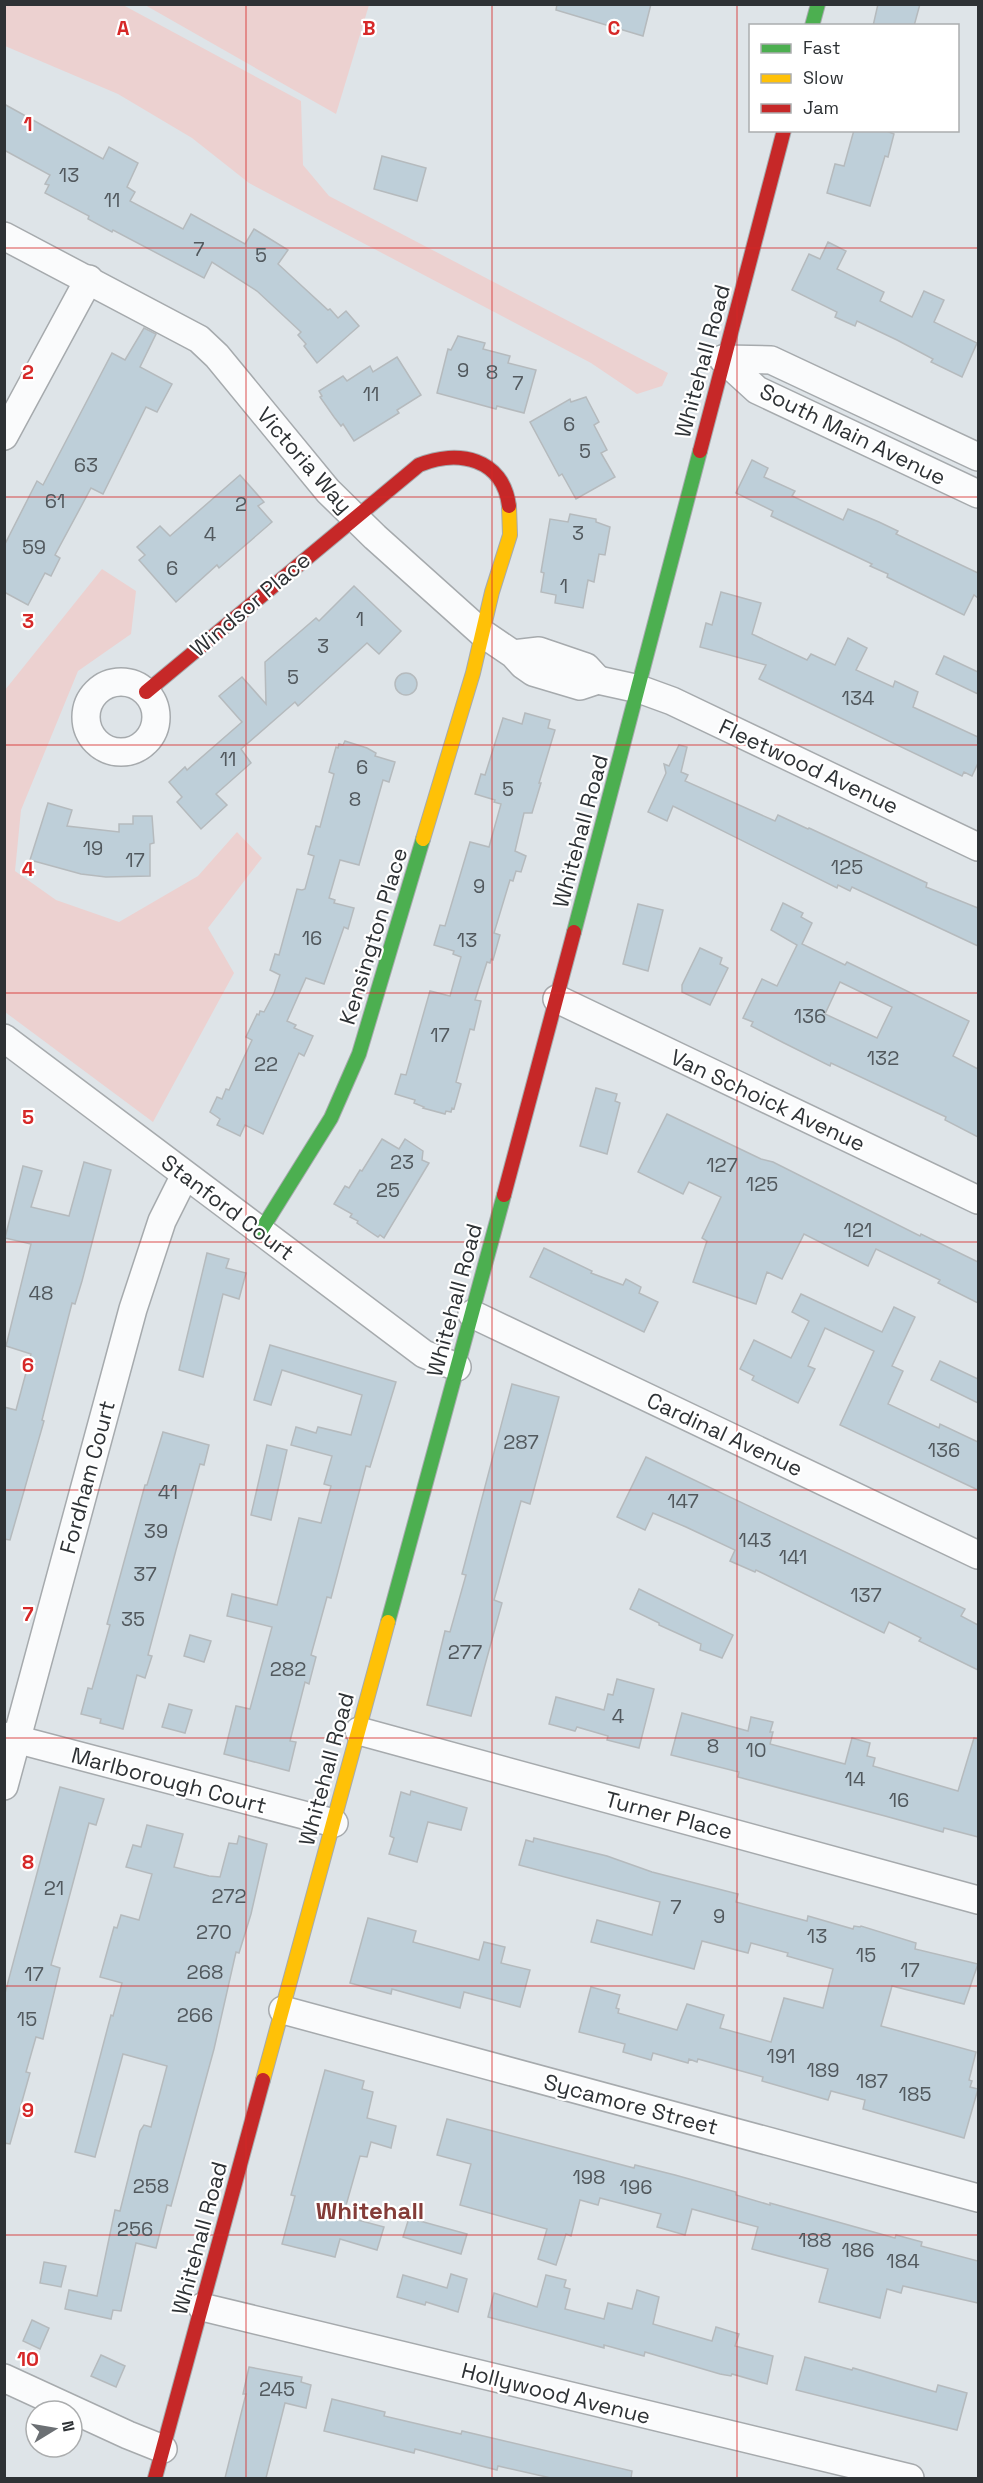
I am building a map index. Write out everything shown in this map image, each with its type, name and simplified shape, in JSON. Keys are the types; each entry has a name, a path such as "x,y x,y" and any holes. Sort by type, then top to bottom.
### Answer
{"street":[{"path":"813,24 818,4"},
{"name":"Whitehall Road","path":"155,2478 557,999 783,132"},
{"name":"Victoria Way","path":"4,236 188,331 208,346 310,471 355,517 482,633 513,654 523,665 533,672 580,686 598,681 639,690"},
{"path":"4,436 89,279"},
{"name":"South Main Avenue","path":"723,359 771,360 978,458"},
{"name":"South Main Avenue","path":"723,359 758,390 978,494"},
{"name":"Windsor Place","path":"146,692 410,470 435,458 466,457 491,470 499,478 508,496 511,526 482,633"},
{"name":"Kensington Place","path":"260,1232 318,1142 341,1097 359,1054 473,673 482,633"},
{"name":"Fleetwood Avenue","path":"639,690 672,701 978,847"},
{"name":"Van Schoick Avenue","path":"557,999 978,1200"},
{"name":"Stanford Court","path":"4,1038 424,1354 457,1367"},
{"name":"Fordham Court","path":"4,1785 11,1738 133,1309 160,1227 185,1175"},
{"name":"Cardinal Avenue","path":"472,1314 978,1555"},
{"name":"Turner Place","path":"359,1731 978,1900"},
{"name":"Marlborough Court","path":"11,1738 334,1823"},
{"name":"Sycamore Street","path":"283,2010 978,2198"},
{"name":"Hollywood Avenue","path":"202,2307 910,2478"},
{"path":"4,2379 164,2449"}],"shaded area":[{"path":"5,4 123,5 301,101 303,165 329,196 668,373 662,386 637,394 591,363 249,183 192,138 118,94 5,46"},
{"path":"145,5 369,5 336,114"},
{"path":"102,569 136,591 131,634 78,671 21,810 15,871 56,900 119,922 198,876 237,832 262,858 208,928 234,973 153,1122 5,1012 5,690"}],"building":[{"path":"557,4 651,4 643,36 556,10"},
{"path":"878,4 920,4 915,24 873,24"},
{"path":"4,104 103,159 109,147 138,163 127,187 135,192 130,201 183,229 191,214 245,244 254,229 288,250 278,264 338,318 346,311 359,326 317,363 298,335 301,332 257,291 212,262 204,278 113,230 112,232 88,219 89,216 45,193 49,185 45,184 50,175 4,150"},
{"path":"853,132 894,134 870,206 827,193 835,164 844,166"},
{"path":"382,156 426,168 417,201 374,189"},
{"path":"828,242 846,251 837,269 884,292 880,301 912,317 924,291 944,300 934,322 977,343 962,377 931,362 933,359 857,321 855,326 835,317 837,312 792,290 809,254 820,259"},
{"path":"144,328 156,334 140,367 172,384 157,412 146,407 103,494 91,488 55,555 60,558 51,576 45,573 28,605 4,592 4,546 37,481 43,485 112,353 125,360"},
{"path":"458,336 485,343 483,349 510,356 508,363 536,370 524,413 497,406 496,409 437,393 448,349 451,350"},
{"path":"397,357 421,395 397,410 399,413 354,441 320,397 322,396 319,391 343,376 347,381 370,366 373,372"},
{"path":"586,397 599,422 594,425 607,450 601,453 615,477 576,499 562,474 559,476 530,422 570,399 571,402"},
{"path":"752,460 768,468 764,477 795,491 792,496 843,520 848,509 898,531 896,534 978,573 978,598 974,595 964,615 887,577 888,574 870,566 872,564 771,516 773,511 736,493"},
{"path":"240,475 264,502 258,506 272,522 219,568 217,565 176,602 139,560 145,555 137,547 160,526 170,536"},
{"path":"570,514 596,519 596,522 610,527 605,555 599,554 594,582 588,580 583,608 555,603 556,595 541,592 544,573 541,572 550,519 568,522"},
{"path":"354,586 401,631 379,654 367,643 298,706 295,702 241,749 251,763 216,794 227,805 201,829 177,802 182,797 169,782 185,767 187,770 242,722 219,696 242,677 266,704 265,662 316,618 319,621"},
{"path":"721,592 761,603 752,634 807,660 811,654 835,665 848,638 867,648 856,670 893,687 895,681 918,692 913,707 978,737 978,763 972,776 964,772 962,776 759,679 766,665 700,647 706,623 712,625"},
{"path":"944,656 978,672 978,694 936,674"},
{"path":"406,673 414,676 417,684 414,692 406,695 398,692 395,684 398,676"},
{"path":"525,713 550,720 548,728 555,730 532,813 524,813 515,851 526,856 521,872 516,871 513,881 510,880 494,933 500,935 493,960 491,959 490,963 487,962 475,1000 481,1001 474,1030 470,1029 456,1082 461,1084 454,1109 452,1108 451,1112 446,1111 445,1114 423,1108 414,1103 415,1100 395,1094 401,1074 406,1075 430,991 450,996 461,957 453,954 454,951 434,945 440,925 445,926 470,842 489,847 501,804 475,794 481,774 485,775 503,718 522,724"},
{"path":"345,741 367,748 376,753 375,756 395,762 389,782 383,780 359,865 340,860 329,898 335,900 334,903 354,908 348,929 344,927 324,984 306,978 287,1021 296,1025 294,1028 313,1036 304,1056 299,1053 263,1134 245,1125 240,1136 217,1125 220,1119 210,1112 217,1097 222,1099 226,1089 229,1090 252,1040 246,1037 257,1014 259,1015 260,1011 264,1012 274,993 280,975 270,970 275,954 279,955 297,889 305,889 314,856 308,854 316,826 320,827 334,774 329,772 336,747 338,748 339,744 343,745"},
{"path":"679,745 687,747 681,772 688,775 685,781 775,821 778,815 809,828 927,883 926,887 978,908 978,946 852,887 850,891 838,885 837,888 673,806 667,821 648,812 666,773 664,764 669,766"},
{"path":"48,803 72,810 67,826 119,832 119,824 133,824 133,816 152,816 154,843 150,844 150,876 106,877 81,874 30,860"},
{"path":"783,903 803,913 801,917 812,923 802,944 845,965 847,962 969,1021 953,1056 978,1069 978,1137 945,1120 946,1117 831,1063 830,1066 784,1043 751,1026 753,1022 743,1018 762,979 777,986 797,945 771,930","holes":["840,982 892,1007 877,1038 825,1014"]},
{"path":"638,904 663,910 648,971 623,964"},
{"path":"700,948 722,958 720,964 728,968 710,1005 682,992 682,985"},
{"path":"596,1088 617,1094 615,1101 620,1103 607,1154 580,1146"},
{"path":"667,1114 761,1159 773,1162 920,1236 921,1234 978,1262 978,1303 938,1283 940,1280 876,1249 868,1266 804,1234 782,1279 767,1272 756,1304 693,1282 707,1241 702,1238 721,1197 689,1182 683,1194 638,1172"},
{"path":"382,1139 399,1149 405,1139 423,1151 422,1160 429,1163 384,1238 380,1235 378,1237 357,1223 358,1221 350,1217 352,1214 334,1204 345,1186 349,1188 360,1170 362,1171"},
{"path":"84,1162 111,1170 82,1281 75,1304 72,1303 42,1420 44,1421 10,1540 4,1539 4,1407 16,1410 31,1354 6,1346 31,1244 5,1238 23,1166 42,1171 31,1207 69,1216"},
{"path":"544,1248 592,1271 591,1273 623,1285 626,1279 641,1287 639,1293 658,1302 644,1332 530,1277"},
{"path":"207,1253 229,1259 226,1268 246,1273 239,1299 223,1294 203,1377 179,1370"},
{"path":"801,1294 882,1332 894,1307 915,1317 892,1366 903,1371 888,1404 939,1428 940,1424 978,1442 978,1490 840,1425 874,1351 825,1328 808,1366 815,1369 798,1403 752,1380 754,1376 740,1369 754,1340 791,1358 809,1321 792,1312"},
{"path":"270,1345 396,1382 370,1467 366,1466 331,1598 327,1597 311,1655 316,1657 309,1684 305,1682 290,1741 296,1742 289,1771 224,1754 236,1706 250,1709 272,1627 227,1616 232,1594 277,1605 299,1518 321,1523 331,1486 324,1484 332,1456 291,1445 296,1427 316,1433 318,1427 351,1435 362,1395 282,1370 271,1405 254,1400"},
{"path":"940,1361 978,1379 978,1403 931,1380"},
{"path":"512,1384 559,1397 530,1504 521,1501 494,1600 502,1603 471,1716 427,1705 445,1631 450,1632 466,1575 462,1574"},
{"path":"163,1432 209,1445 204,1465 200,1464 176,1550 148,1655 152,1656 145,1678 137,1675 123,1729 100,1723 101,1719 81,1714 88,1688 92,1689 110,1625 107,1624 145,1485 147,1485"},
{"path":"267,1445 287,1450 271,1520 251,1515"},
{"path":"646,1457 965,1609 961,1616 978,1625 978,1670 919,1641 921,1638 889,1622 884,1633 756,1570 755,1572 730,1561 735,1550 653,1513 645,1530 617,1517"},
{"path":"639,1589 733,1635 722,1658 700,1650 701,1644 630,1609"},
{"path":"190,1635 211,1641 204,1662 184,1656"},
{"path":"617,1679 654,1689 639,1748 607,1740 608,1736 577,1727 575,1731 549,1724 556,1697 604,1710 608,1694 613,1695"},
{"path":"169,1704 192,1710 185,1733 162,1727"},
{"path":"682,1713 748,1731 751,1717 773,1722 770,1744 845,1764 852,1738 870,1743 867,1756 875,1758 873,1766 958,1791 974,1738 978,1739 978,1837 944,1828 943,1832 738,1777 739,1772 671,1755"},
{"path":"60,1787 104,1799 96,1825 89,1823 51,1965 60,1968 43,2039 36,2037 26,2072 30,2073 10,2144 4,2143 4,1997"},
{"path":"411,1791 467,1808 461,1830 428,1822 417,1862 389,1854 394,1838 390,1836 401,1792 410,1795"},
{"path":"147,1825 183,1834 174,1867 209,1876 220,1877 229,1843 237,1844 239,1836 267,1844 251,1914 239,1953 236,1952 214,2049 171,2206 167,2205 156,2248 136,2243 121,2311 113,2310 111,2319 65,2309 69,2290 97,2296 115,2210 120,2211 140,2131 144,2125 151,2127 167,2066 123,2054 95,2157 75,2152 111,2015 113,2016 122,1983 100,1977 114,1927 117,1928 121,1915 139,1920 152,1874 126,1867 133,1845 141,1847"},
{"path":"534,1838 607,1856 652,1872 738,1894 736,1902 807,1921 808,1916 853,1929 854,1926 861,1926 916,1943 915,1949 978,1964 964,2004 892,1986 881,2026 976,2052 969,2080 972,2081 970,2087 978,2089 964,2138 863,2109 865,2100 831,2091 828,2100 762,2081 763,2077 698,2059 697,2062 689,2059 688,2063 653,2053 651,2060 623,2052 625,2044 579,2032 591,1987 620,1995 616,2008 619,2009 618,2013 677,2030 687,2004 724,2015 720,2028 771,2042 784,1998 823,2008 833,1969 751,1943 748,1953 702,1941 694,1969 591,1942 597,1920 652,1935 660,1902 519,1865 526,1840 533,1842"},
{"path":"368,1918 416,1931 413,1942 479,1960 484,1942 505,1947 501,1963 530,1970 520,2007 464,1992 460,2008 392,1989 391,1994 350,1983"},
{"path":"325,2070 364,2081 362,2089 373,2092 367,2118 396,2126 391,2148 371,2142 367,2157 360,2156 343,2216 384,2227 377,2250 340,2239 335,2257 282,2244 295,2196 291,2195"},
{"path":"447,2119 634,2168 635,2165 675,2175 736,2192 736,2195 770,2205 770,2203 895,2238 896,2235 922,2242 921,2246 978,2261 978,2303 903,2286 901,2293 887,2289 880,2318 819,2302 828,2269 752,2249 758,2227 692,2209 685,2235 657,2227 661,2214 600,2198 598,2205 580,2200 571,2236 566,2234 556,2265 538,2259 547,2229 460,2205 471,2164 437,2155"},
{"path":"409,2218 467,2234 461,2254 403,2237"},
{"path":"44,2262 66,2266 61,2287 40,2283"},
{"path":"451,2274 467,2279 458,2312 426,2302 425,2305 397,2297 403,2275 447,2288"},
{"path":"546,2275 566,2280 564,2287 570,2289 565,2309 604,2319 608,2303 632,2309 637,2290 659,2297 653,2324 712,2341 716,2327 739,2334 735,2346 773,2356 767,2384 732,2374 731,2376 720,2374 645,2352 644,2356 604,2345 604,2348 488,2317 494,2293 537,2307"},
{"path":"32,2320 49,2328 40,2349 23,2341"},
{"path":"101,2355 125,2366 116,2387 91,2376"},
{"path":"805,2357 936,2392 938,2385 967,2393 957,2430 796,2390"},
{"path":"249,2367 302,2377 301,2382 311,2385 306,2408 285,2403 266,2478 225,2478 246,2394 243,2394"},
{"path":"332,2399 385,2412 384,2416 461,2434 462,2431 632,2471 631,2478 551,2478 498,2466 497,2470 415,2449 414,2453 324,2431"}],"traffic: fast":[{"path":"813,24 818,4"},
{"path":"574,932 700,451"},
{"path":"260,1232 331,1118 359,1054 423,839"},
{"path":"388,1622 504,1195"}],"traffic: slow":[{"path":"423,839 473,673 492,592 510,535 509,506"},
{"path":"263,2080 388,1622"}],"traffic: jam":[{"path":"700,451 783,132"},
{"path":"146,692 419,465 449,458 463,458 476,462 488,468 498,477 505,490 509,506"},
{"path":"504,1195 574,932"},
{"path":"155,2478 263,2080"}],"district":[{"name":"Whitehall","path":"370,2211"}]}
